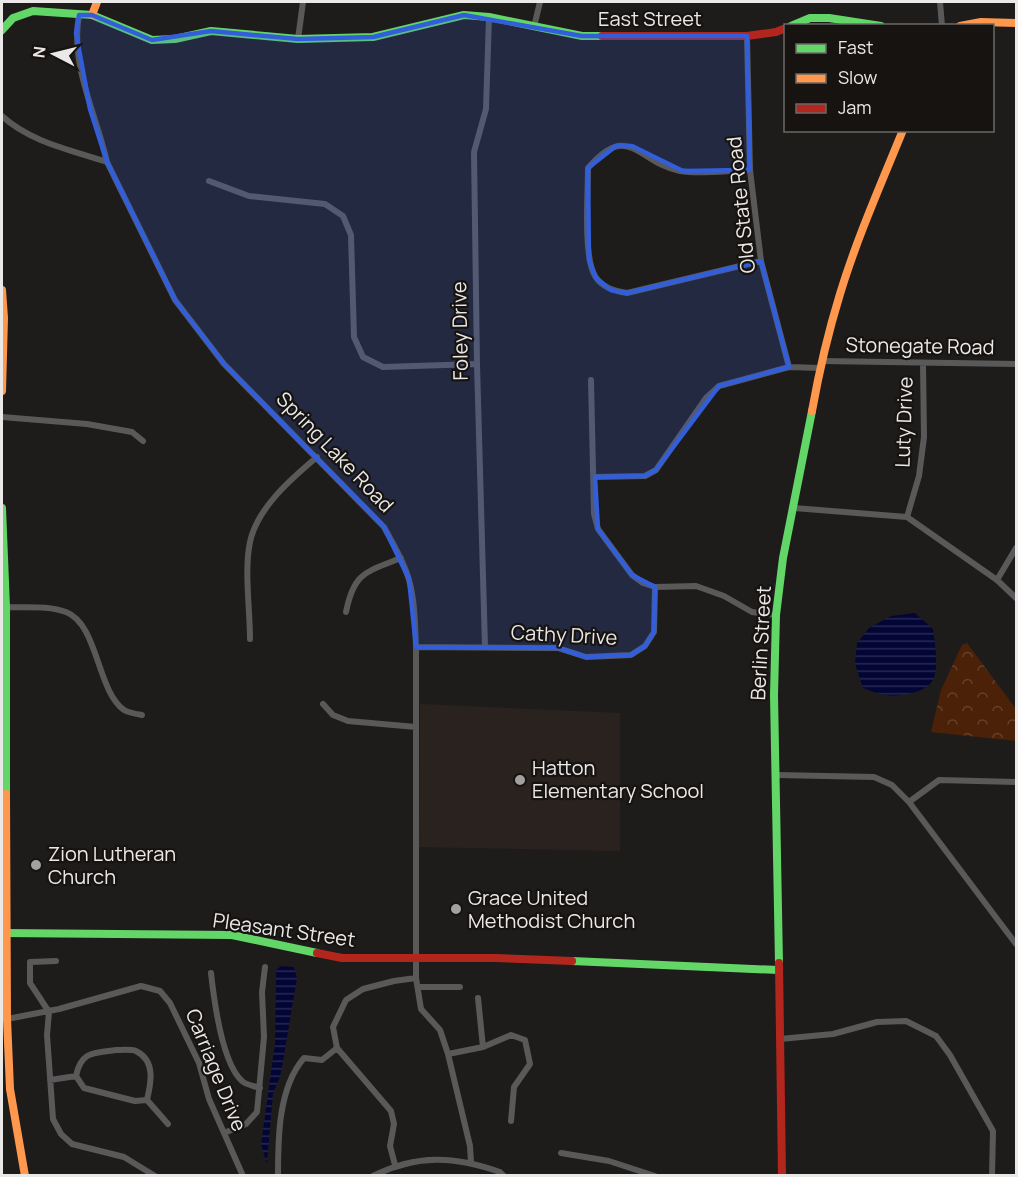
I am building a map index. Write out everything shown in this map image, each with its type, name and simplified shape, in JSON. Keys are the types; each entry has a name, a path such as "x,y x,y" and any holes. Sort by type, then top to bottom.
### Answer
{"street":[{"path":"2,30 13,18 33,11 92,15 98,2"},
{"path":"298,39 303,2"},
{"path":"534,27 540,2"},
{"path":"940,2 942,24"},
{"name":"Spring Lake Road","path":"79,15 76,33 77,48 90,109 102,142 106,162 176,300 224,364 317,456 384,527 401,558 409,579 414,605 416,647 416,978 421,1009 440,1030 448,1054 470,1146 471,1162"},
{"name":"East Street","path":"92,15 152,40 175,39 211,30 298,39 373,37 464,15 489,17 582,36 747,36 784,29"},
{"name":"Foley Drive","path":"485,647 474,152 486,109 489,17"},
{"path":"796,24 810,18 829,18 868,24"},
{"path":"970,24 1017,23"},
{"name":"Old State Road","path":"747,36 750,170 761,261 789,367"},
{"path":"2,116 45,143 106,162"},
{"name":"Berlin Street","path":"782,1176 774,695 776,615 783,558 821,364 840,294 902,132"},
{"path":"750,170 683,171 666,167 632,146 616,146 600,155 588,168 589,260 596,278 611,290 627,293 761,261"},
{"path":"209,181 249,196 325,204 343,216 351,235 354,337 363,357 383,367 477,364"},
{"path":"2,290 4,318 2,391"},
{"name":"Luty Drive","path":"907,517 919,476 924,437 923,363"},
{"name":"Stonegate Road","path":"595,477 645,476 656,470 706,398 719,386 789,367 821,364 1017,364"},
{"path":"591,380 595,477 594,514 598,529 632,575 643,583 655,587 696,586 724,596 752,612 776,615"},
{"path":"2,417 87,424 132,432 143,441"},
{"path":"250,639 248,556 256,524 291,478 317,456"},
{"path":"2,508 6,608 3,933 10,1089 25,1176"},
{"path":"794,508 907,517 997,580 1017,598"},
{"path":"997,580 1017,548"},
{"path":"346,612 354,584 363,574 401,558"},
{"name":"Cathy Drive","path":"416,647 558,648 586,657 631,655 645,645 654,632 655,587"},
{"path":"6,608 52,608 68,612 80,621 115,701 125,711 142,715"},
{"path":"323,704 333,715 348,721 416,727"},
{"path":"777,775 874,777 892,785 909,802 1017,944"},
{"path":"909,802 939,780 1017,783"},
{"name":"Pleasant Street","path":"3,933 232,935 342,958 501,958 778,970"},
{"path":"56,962 30,962 30,983 49,1012 47,1035 53,1119 61,1134 72,1144 124,1157 155,1176"},
{"path":"224,1133 246,1124 257,1112 264,1037 262,992 265,968"},
{"path":"211,973 214,1007 232,1070 244,1083 260,1088"},
{"path":"395,1165 390,1146 394,1124 392,1111 338,1048 333,1027 346,1000 363,989 416,978"},
{"name":"Carriage Drive","path":"7,1019 49,1012 141,986 160,992 170,1003 199,1063 209,1099 240,1175"},
{"path":"418,987 460,987"},
{"path":"478,998 483,1047"},
{"path":"780,1039 833,1034 858,1025 877,1022 906,1022 936,1036 985,1113 993,1131 992,1176"},
{"path":"448,1054 483,1047 511,1035 525,1040 530,1064 514,1087 511,1121"},
{"path":"278,1176 281,1109 297,1066 304,1059 322,1060 338,1048"},
{"path":"135,1050 148,1061 152,1080 147,1100 135,1101 84,1088 76,1076 78,1064 88,1054 135,1050"},
{"path":"50,1080 76,1076"},
{"path":"147,1100 168,1124"},
{"path":"561,1153 609,1161 654,1176"},
{"path":"373,1176 395,1165 428,1160 471,1162 500,1172 504,1176"}],"highlighted area":[{"path":"79,15 92,15 152,40 211,31 298,39 373,37 464,15 582,36 747,36 750,170 683,171 632,146 616,146 588,168 589,260 596,278 611,290 627,293 761,261 789,367 719,386 656,470 645,476 595,477 598,529 632,575 655,587 654,632 645,646 631,655 586,657 558,648 416,647 409,579 384,527 224,364 175,300 107,162 90,109 76,33"}],"shaded area":[{"path":"915,613 933,629 936,662 933,680 924,689 901,695 876,693 863,688 855,664 857,643 869,628 891,616"},
{"name":"Hatton Elementary School","path":"420,704 620,713 620,851 419,847"},
{"path":"281,966 294,967 297,978 280,1077 273,1093 267,1164 261,1145 275,1043 276,970"}],"green space":[{"path":"967,643 1016,709 1016,741 931,732 941,690 962,645"}],"traffic: fast":[{"path":"2,30 13,18 33,11 92,15 152,40 175,39 211,31 298,39 373,37 464,15 489,17 582,36 602,36"},
{"path":"796,24 810,18 829,18 868,24"},
{"path":"779,963 774,695 776,615 783,558 812,411"},
{"path":"2,508 6,607 6,794"},
{"path":"2,933 232,935 317,953"},
{"path":"572,961 778,970"}],"traffic: slow":[{"path":"92,15 97,2"},
{"path":"970,24 1016,23"},
{"path":"812,411 828,338 847,273 902,132"},
{"path":"2,290 4,318 2,391"},
{"path":"6,794 7,1019 10,1089 25,1176"}],"traffic: jam":[{"path":"602,36 747,36 784,29"},
{"path":"317,953 342,958 495,958 572,961"},
{"path":"779,963 782,1176"}],"place":[{"name":"Hatton Elementary School","path":"520,780"},
{"name":"Zion Lutheran Church","path":"36,865"},
{"name":"Grace United Methodist Church","path":"456,909"}]}
